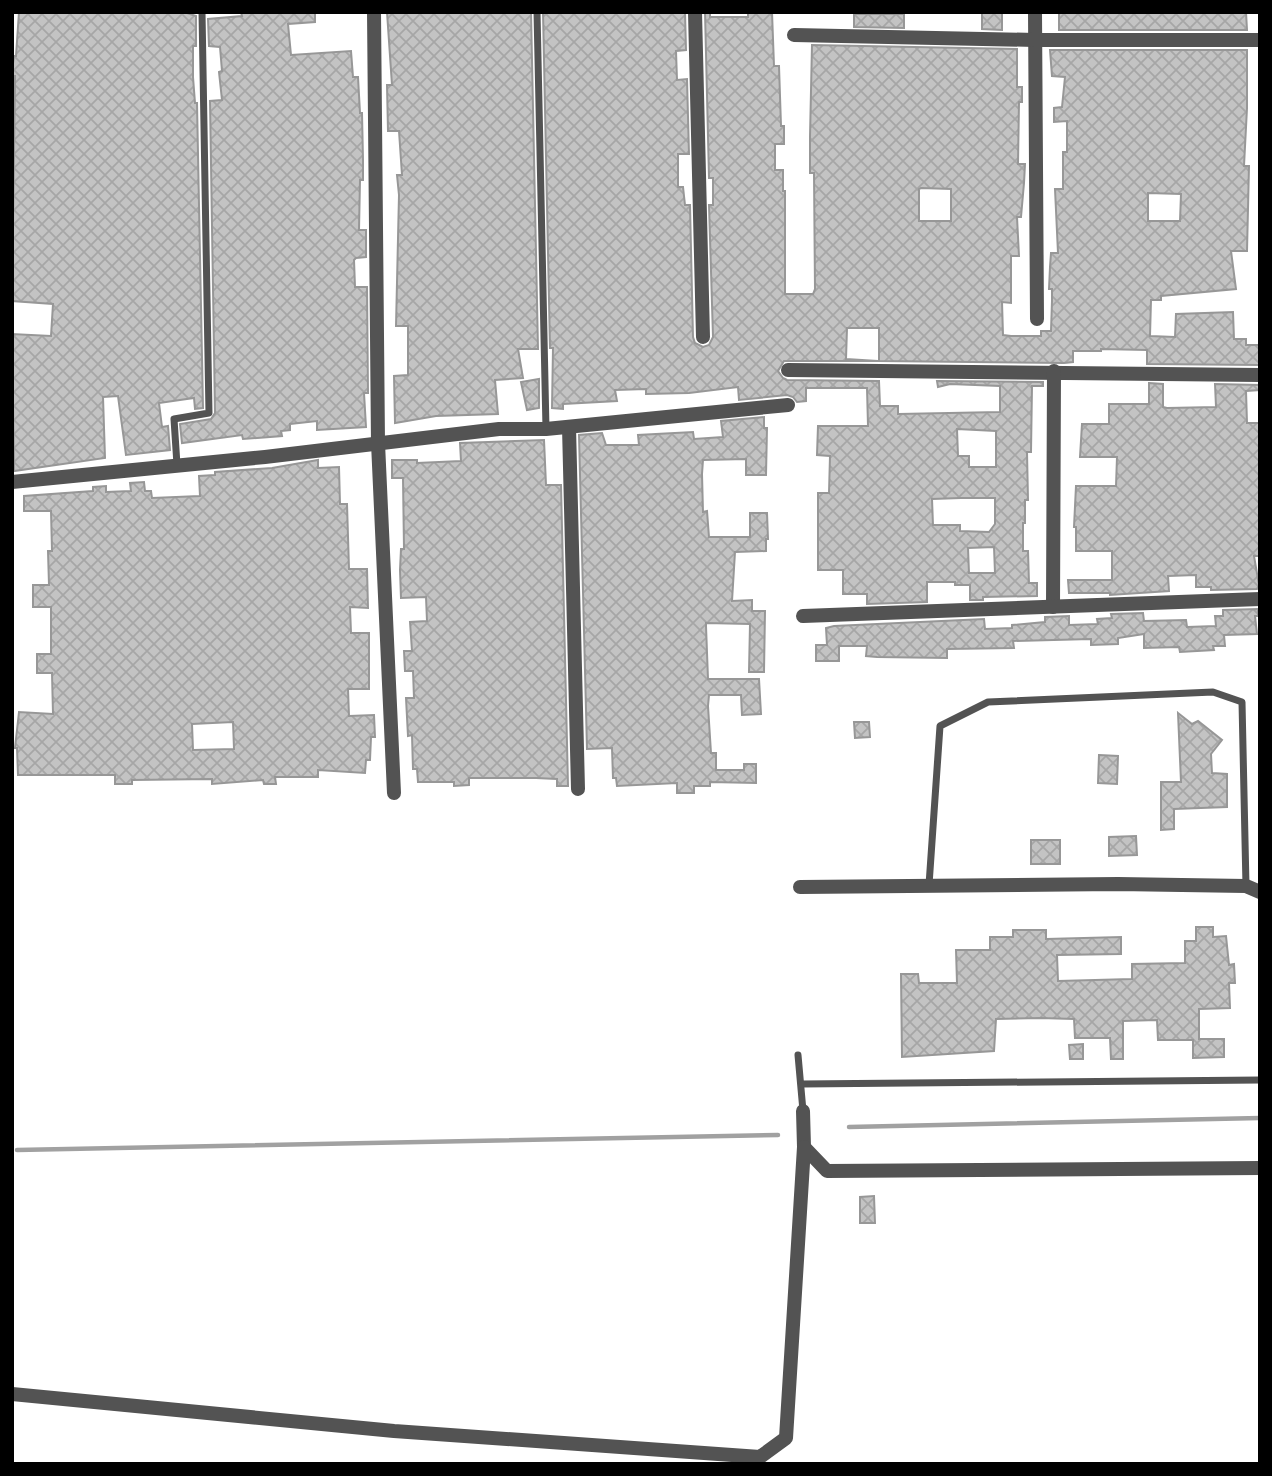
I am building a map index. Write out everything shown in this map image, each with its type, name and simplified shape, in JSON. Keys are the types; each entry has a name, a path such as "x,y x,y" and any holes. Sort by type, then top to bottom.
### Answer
{"street":[{"path":"374,12 378,443 394,793"},
{"path":"695,12 703,337"},
{"path":"1035,12 1037,319"},
{"path":"794,35 1035,40 1260,40"},
{"path":"788,370 1260,375"},
{"path":"1053,607 1054,371"},
{"path":"12,482 499,429 546,429 788,405"},
{"path":"569,427 578,789"},
{"path":"803,616 1260,599"},
{"path":"800,887 1118,884 1253,889"},
{"path":"12,1394 394,1431 760,1457 786,1438 804,1147 803,1111"},
{"path":"804,1147 827,1171 1260,1168"}],"lane":[{"path":"177,466 174,419 209,413 202,12"},
{"path":"537,12 546,429"},
{"path":"929,886 940,726 988,702 1213,692 1242,702 1253,889"},
{"path":"798,1055 803,1111"},
{"path":"802,1084 1260,1080"}],"building":[{"path":"19,12 184,12 196,16 193,77 197,103 203,408 195,409 194,398 159,403 162,427 168,426 170,450 126,455 118,396 103,397 105,458 14,471 12,334 51,336 53,304 12,301 15,76 12,76 12,70 16,56"},
{"path":"241,12 315,12 315,22 288,24 291,55 351,51 353,77 358,77 362,113 363,180 360,180 359,230 366,230 366,257 354,260 355,287 367,287 368,393 364,393 366,427 317,430 317,421 290,424 290,430 281,431 282,436 243,439 242,435 182,443 180,424 211,419 215,413 210,101 222,100 219,72 222,71 220,47 209,46 208,19 242,16"},
{"path":"387,12 531,12 538,349 518,349 523,378 495,380 498,414 436,416 395,423 394,376 408,375 408,326 396,326 399,195 397,175 402,175 399,131 388,131 387,85 392,85"},
{"path":"543,12 685,12 686,50 676,51 677,80 687,79 689,154 678,154 678,187 683,187 685,205 690,205 693,337 695,343 703,347 709,345 713,337 709,205 713,205 713,178 709,178 705,12 710,12 710,17 748,17 748,12 772,12 774,66 779,66 781,126 784,126 784,144 775,144 775,170 783,170 785,191 785,294 813,294 815,289 814,173 810,173 812,45 1017,49 1017,87 1022,87 1022,102 1019,102 1018,164 1025,164 1021,217 1017,217 1019,256 1011,256 1011,303 1002,302 1003,335 1011,336 1041,336 1041,331 1051,331 1051,253 1058,253 1055,189 1063,189 1063,152 1067,152 1067,121 1054,122 1054,108 1062,107 1065,77 1052,76 1050,50 1247,50 1244,166 1249,166 1247,251 1231,251 1236,289 1161,296 1161,300 1151,300 1150,336 1175,337 1176,314 1233,312 1234,339 1246,339 1246,345 1260,345 1260,365 1147,364 1147,350 1101,349 1073,351 1073,362 1064,363 879,361 879,328 847,328 846,359 878,361 784,361 778,371 787,380 879,381 880,406 898,406 898,414 1000,412 1000,386 950,384 938,387 937,381 1043,382 1043,386 1032,386 1031,452 1027,452 1028,500 1025,500 1023,523 1023,551 1028,551 1029,583 1037,583 1037,596 983,597 983,600 970,600 970,585 927,582 927,602 867,604 867,594 843,594 843,570 818,570 818,493 829,493 830,456 817,455 818,426 868,426 867,388 806,388 806,401 797,402 787,395 739,400 738,387 689,393 646,394 646,389 615,390 617,401 563,404 563,409 552,408 553,348 550,348","holes":["919,189 951,189 951,221 919,221","1148,193 1181,194 1180,221 1148,221","957,429 996,431 996,467 969,467 969,456 958,456","995,498 995,524 989,532 960,531 960,525 933,525 932,499","994,547 995,573 969,573 968,548"]},
{"path":"982,12 1002,12 1002,30 982,29"},
{"path":"1059,12 1246,12 1247,30 1059,30"},
{"path":"854,14 904,14 904,28 854,27"},
{"path":"539,379 539,408 527,410 521,382"},
{"path":"1149,383 1163,384 1163,407 1167,408 1216,407 1215,384 1260,385 1260,390 1246,391 1247,423 1260,423 1260,546 1259,556 1254,556 1259,585 1257,589 1211,590 1211,587 1196,587 1196,575 1168,576 1169,591 1110,595 1069,593 1068,580 1112,580 1112,551 1076,551 1076,486 1116,486 1117,457 1080,457 1082,424 1109,424 1109,404 1149,404"},
{"path":"764,417 764,428 767,428 766,475 746,475 746,459 703,460 702,474 703,512 707,511 709,537 750,537 750,513 767,513 766,551 735,552 732,601 752,600 752,611 765,611 764,672 749,672 750,624 706,623 708,679 759,679 761,714 742,715 741,695 709,695 711,753 716,753 716,770 744,770 744,764 756,764 756,783 710,782 710,786 694,786 694,793 677,793 677,783 617,786 616,778 613,778 612,748 587,749 579,435 602,433 606,445 639,445 638,435 693,432 694,439 723,437 721,421"},
{"path":"544,440 546,485 561,485 568,786 557,786 557,779 536,778 469,778 469,785 454,786 454,782 418,782 417,769 413,769 412,735 408,736 406,698 414,698 413,671 405,671 404,651 412,651 410,622 427,621 426,597 401,598 401,549 404,549 403,478 392,478 392,460 417,460 417,463 461,461 460,443"},
{"path":"318,460 318,468 339,467 340,504 347,504 349,569 367,569 368,608 350,607 351,633 369,633 369,689 348,689 349,716 374,715 375,737 371,737 370,760 366,760 365,773 318,770 318,777 275,777 276,784 264,784 263,780 212,784 212,779 132,780 132,784 115,784 115,775 18,775 15,748 19,712 53,714 52,673 37,673 37,654 51,654 51,607 33,607 33,585 49,585 51,511 24,511 24,496 93,491 93,487 106,486 106,492 131,491 130,483 144,482 145,491 151,491 152,498 200,496 199,476 215,475 215,472 272,468","holes":["233,722 234,749 193,750 192,724"]},
{"path":"1258,609 1258,616 1255,616 1257,634 1224,635 1225,646 1213,646 1214,650 1180,652 1179,647 1144,648 1144,634 1118,638 1118,644 1091,645 1091,639 1013,641 1014,648 947,649 947,658 866,656 867,646 839,646 839,661 816,661 816,645 827,645 826,628 834,626 984,619 985,629 1012,628 1012,625 1045,622 1045,617 1069,616 1069,625 1098,624 1097,619 1112,618 1111,614 1143,613 1144,621 1186,620 1187,627 1216,626 1215,616 1223,616 1223,610"},
{"path":"1178,713 1192,724 1198,721 1222,740 1211,754 1212,773 1227,774 1227,807 1174,809 1174,829 1161,830 1161,782 1181,782"},
{"path":"854,722 869,722 870,737 855,738"},
{"path":"1099,755 1118,756 1117,784 1098,783"},
{"path":"1136,836 1137,855 1109,856 1109,837"},
{"path":"1031,840 1060,840 1060,864 1031,864"},
{"path":"1196,927 1213,927 1213,937 1226,936 1229,965 1234,964 1235,983 1229,983 1230,1008 1199,1009 1199,1039 1224,1039 1224,1057 1193,1058 1193,1040 1158,1040 1157,1020 1123,1021 1123,1059 1111,1059 1110,1038 1075,1038 1074,1019 1040,1018 996,1019 994,1051 902,1057 901,974 918,974 919,983 957,983 956,950 990,950 990,937 1013,937 1013,930 1046,930 1046,939 1121,937 1121,954 1057,955 1058,981 1132,979 1132,964 1185,963 1185,941 1196,941"},
{"path":"1083,1044 1083,1059 1070,1059 1069,1045"},
{"path":"874,1196 875,1223 860,1223 860,1197"}],"waterway":[{"path":"849,1127 1260,1118"},
{"path":"17,1150 778,1135"}]}
